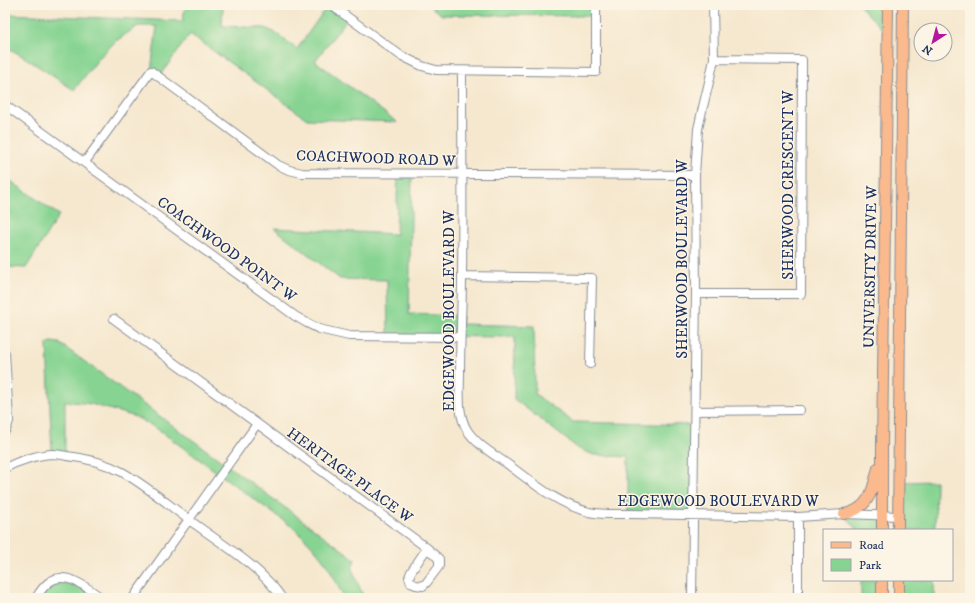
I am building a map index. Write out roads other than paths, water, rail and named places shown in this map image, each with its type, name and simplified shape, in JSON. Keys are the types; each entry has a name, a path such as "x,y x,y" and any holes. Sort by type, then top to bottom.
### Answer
{"main road":[{"name":"UNIVERSITY DRIVE W","path":"882,529 888,5"},
{"name":"UNIVERSITY DRIVE W","path":"898,529 903,5"},
{"path":"844,514 858,509 869,499 875,482 882,447"},
{"path":"882,581 882,598"},
{"path":"899,581 899,598"}],"street":[{"path":"331,5 400,55 422,66 436,70 596,72 596,5"},
{"name":"SHERWOOD BOULEVARD W","path":"692,598 696,294 695,175 698,129 714,59 713,5"},
{"name":"SHERWOOD CRESCENT W","path":"696,294 801,294 802,60 714,59"},
{"name":"COACHWOOD ROAD W","path":"85,162 151,71 278,165 289,170 302,173 695,175"},
{"name":"EDGEWOOD BOULEVARD W","path":"462,71 462,276 460,406 462,418 468,430 477,441 548,493 573,506 589,512 606,514 694,516 798,517 844,514 898,516"},
{"name":"COACHWOOD POINT W","path":"5,105 295,316 307,323 319,329 349,336 460,336"},
{"path":"462,276 592,278 590,364"},
{"name":"HERITAGE PLACE W","path":"114,319 427,548 439,559 439,566 427,582 422,586 416,585 411,583 409,577 410,572 427,548"},
{"path":"5,353 9,421 5,431"},
{"path":"695,411 800,410"},
{"path":"133,598 257,424"},
{"path":"5,468 13,464 52,454 98,462 121,472 143,486 259,572 274,587 282,598"},
{"path":"798,517 798,598"},
{"path":"36,598 48,583 55,578 65,577 88,588 102,598"}]}
